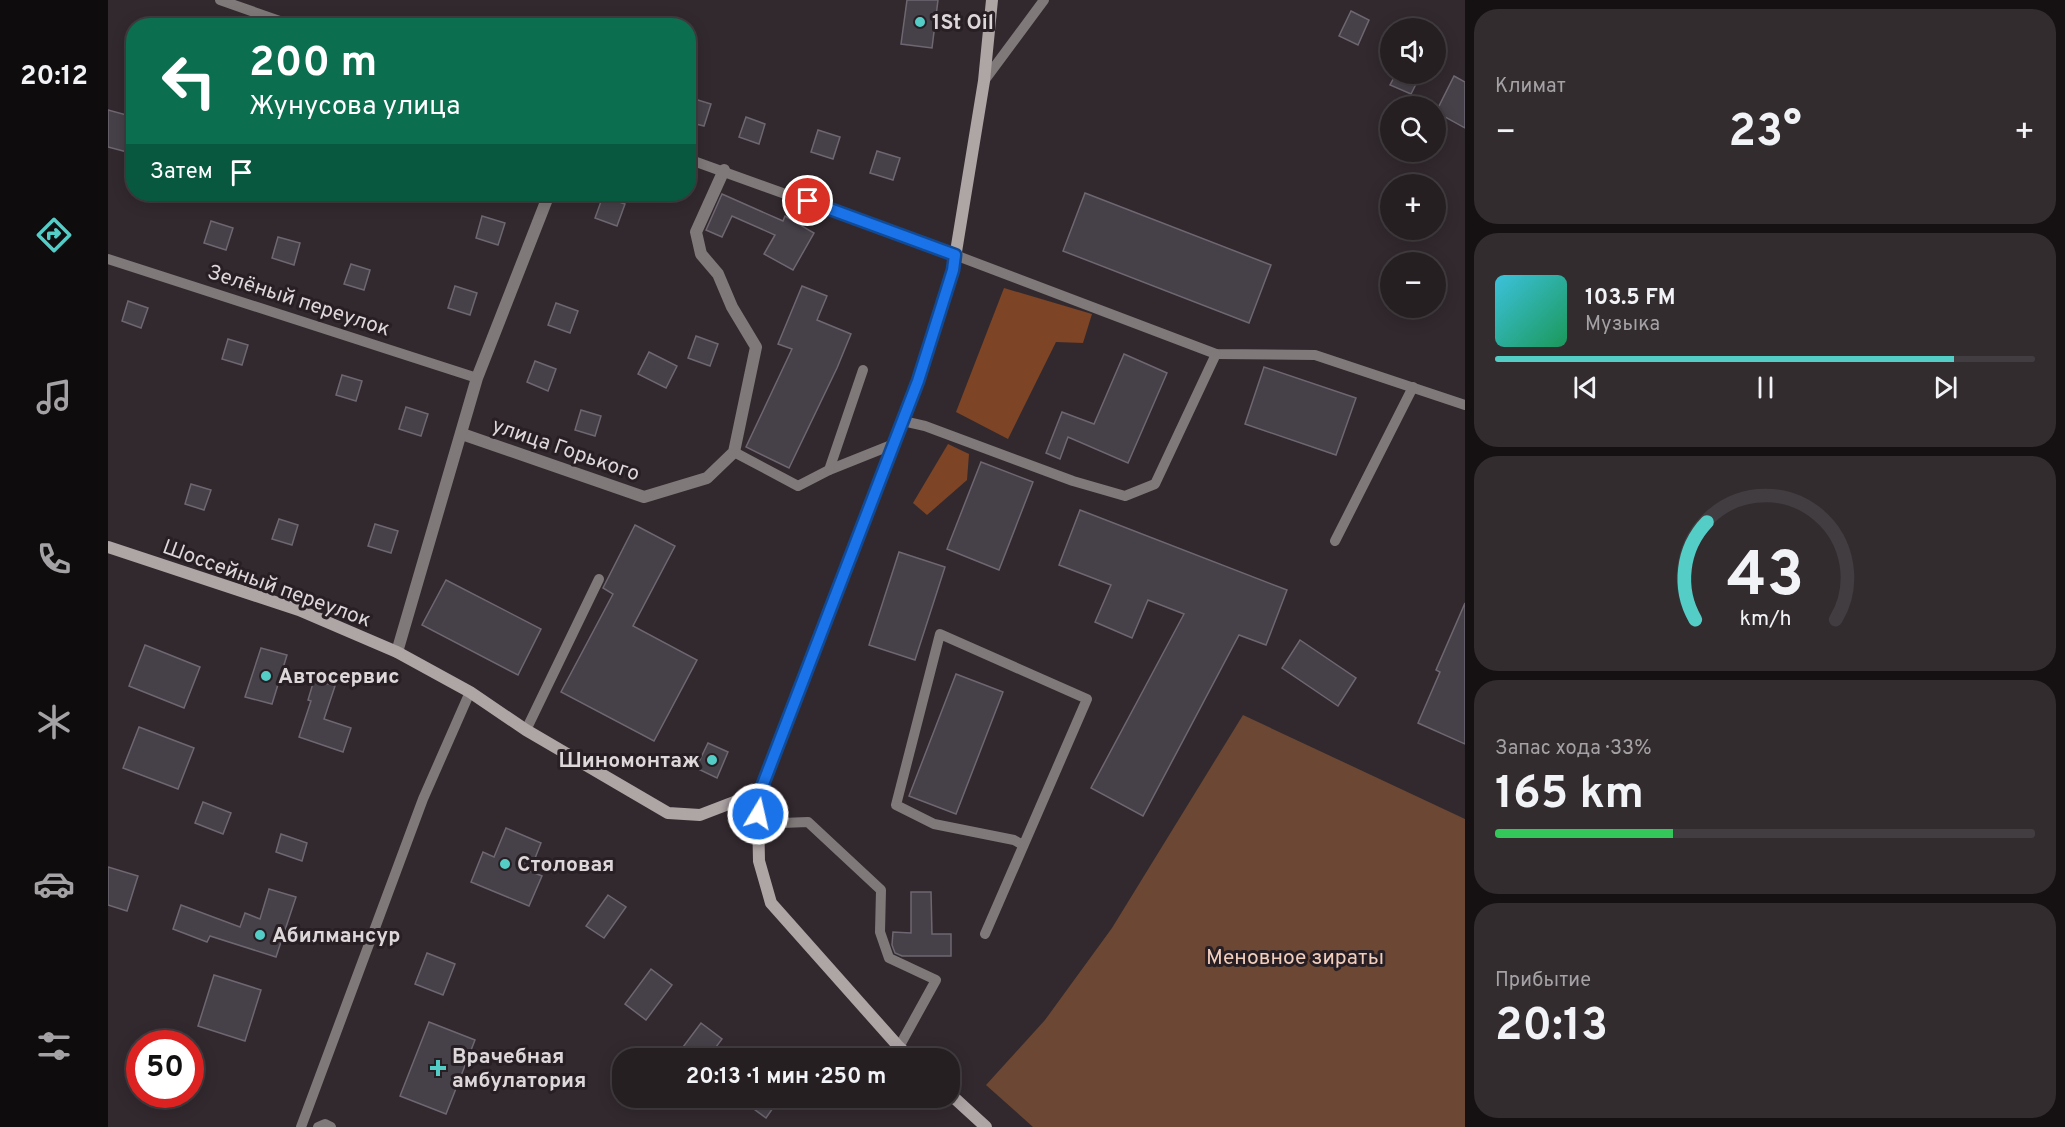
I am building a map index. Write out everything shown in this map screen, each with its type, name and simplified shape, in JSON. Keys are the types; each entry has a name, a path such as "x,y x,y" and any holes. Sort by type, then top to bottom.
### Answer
{"main road":[{"path":"899,1047 771,903 759,861 760,792 918,381 953,270 984,81 992,0"},
{"name":"Шоссейный переулок","path":"108,547 299,610 397,652 470,692 526,730 668,813 700,815 760,792"},
{"path":"960,1103 986,1127"}],"street":[{"path":"724,170 696,232 701,254 718,274 732,307 756,347 734,452"},
{"name":"улица Горького","path":"397,652 477,378 546,201"},
{"name":"улица Горького","path":"462,434 644,497 707,478 734,452"}],"lane":[{"path":"220,0 271,18"},
{"path":"984,81 1044,0"},
{"path":"696,161 955,255 1216,354 1315,356 1465,405"},
{"name":"Зелёный переулок","path":"108,259 477,378"},
{"path":"903,421 925,426 1073,482 1125,496 1155,484 1216,354"},
{"path":"830,470 863,370"},
{"path":"1335,541 1413,387"},
{"path":"734,452 798,486 830,470 894,444"},
{"path":"526,730 599,579"},
{"path":"984,934 1087,699 940,634 896,805 934,824 1014,840 1023,845"},
{"path":"301,1127 423,799 470,692"},
{"path":"758,824 808,822 881,890 880,932 889,958 936,980 899,1047"},
{"path":"318,1127 325,1124 331,1127"}],"green space":[{"name":"Меновное зираты","path":"1243,715 1465,819 1465,1127 1033,1127 986,1085 1045,1020 1112,928"}],"shaded area":[{"path":"1004,288 1092,314 1083,343 1056,342 1008,439 956,412"},
{"path":"948,444 969,454 967,480 927,515 913,503"}],"building":[{"name":"1St Oil","path":"907,0 938,0 932,48 901,44"},
{"path":"1351,11 1369,20 1358,45 1339,36"},
{"path":"1454,76 1465,82 1465,128 1446,118 1446,96 1444,96"},
{"path":"1391,84 1416,84 1411,94"},
{"path":"696,99 711,104 704,126 696,124"},
{"path":"108,110 126,115 126,152 108,147"},
{"path":"746,117 765,124 759,144 739,137"},
{"path":"818,130 840,137 833,159 811,152"},
{"path":"877,151 900,158 893,180 870,173"},
{"path":"1085,193 1271,265 1249,323 1063,251"},
{"path":"722,194 783,221 785,216 814,233 793,270 764,254 775,235 732,216 722,237 706,230"},
{"path":"601,201 617,201 625,204 617,226 595,218"},
{"path":"482,216 505,223 498,245 476,238"},
{"path":"211,221 233,228 226,250 204,243"},
{"path":"278,237 300,243 294,265 272,258"},
{"path":"351,264 370,270 364,290 344,284"},
{"path":"455,286 477,293 470,315 448,308"},
{"path":"802,286 827,296 817,320 851,334 789,468 746,447 792,349 778,344"},
{"path":"128,301 148,308 141,328 122,321"},
{"path":"556,303 578,311 570,333 548,325"},
{"path":"696,336 718,344 710,366 688,358"},
{"path":"228,339 248,345 242,365 222,359"},
{"path":"649,352 677,366 666,388 638,374"},
{"path":"1124,354 1167,373 1128,463 1068,437 1060,459 1046,453 1062,412 1094,424"},
{"path":"535,361 556,369 548,391 527,382"},
{"path":"1264,367 1356,398 1336,455 1245,424"},
{"path":"342,375 362,381 356,401 336,395"},
{"path":"406,407 428,414 421,436 399,429"},
{"path":"581,410 601,416 595,436 575,430"},
{"path":"981,462 1033,482 999,570 947,549"},
{"path":"191,484 211,490 204,510 185,504"},
{"path":"1080,510 1287,590 1266,645 1239,635 1143,816 1091,788 1184,614 1148,600 1132,638 1095,622 1111,585 1059,565"},
{"path":"279,519 298,525 292,545 272,539"},
{"path":"375,524 398,531 391,553 368,546"},
{"path":"635,525 675,546 633,626 697,660 654,741 561,692 613,594 603,588"},
{"path":"899,552 945,567 915,660 869,645"},
{"path":"446,580 541,629 518,675 422,625"},
{"path":"1465,603 1465,744 1418,723 1440,672 1436,670"},
{"path":"1300,640 1356,678 1338,706 1282,668"},
{"path":"145,645 200,667 184,708 129,686"},
{"name":"Автосервис","path":"261,648 287,655 272,704 245,697"},
{"path":"956,674 1003,692 956,814 909,796"},
{"path":"314,680 335,686 324,719 351,728 343,752 299,737 311,701 308,700"},
{"path":"139,727 194,748 178,789 123,768"},
{"name":"Шиномонтаж","path":"708,743 728,752 717,778 696,768"},
{"path":"203,802 231,813 223,834 195,823"},
{"name":"Столовая","path":"506,828 541,843 530,871 542,876 529,906 471,882 483,852 494,857"},
{"path":"281,834 307,843 302,861 276,852"},
{"path":"108,867 138,876 127,911 108,905"},
{"path":"269,889 296,897 276,957 210,936 207,942 173,929 181,905 240,927 245,913 260,919"},
{"path":"911,892 931,892 932,934 951,934 951,956 902,956 895,953 892,945 893,932 911,933"},
{"path":"608,895 626,907 604,938 586,926"},
{"path":"427,953 455,964 443,995 415,984"},
{"path":"651,969 672,985 646,1020 625,1004"},
{"path":"214,975 261,990 245,1041 198,1026"},
{"name":"Врачебная амбулатория","path":"429,1022 475,1040 446,1114 400,1096"},
{"path":"701,1023 722,1039 715,1048 682,1048"},
{"path":"752,1108 773,1108 766,1118"}],"place":[{"name":"1St Oil","path":"920,22"},
{"name":"Автосервис","path":"266,676"},
{"name":"Шиномонтаж","path":"712,760"},
{"name":"Столовая","path":"505,864"},
{"name":"Абилмансур","path":"260,935"},
{"name":"Врачебная амбулатория","path":"438,1068"}],"route":[{"path":"758,814 760,792 918,381 953,270 955,255 808,201"}]}
